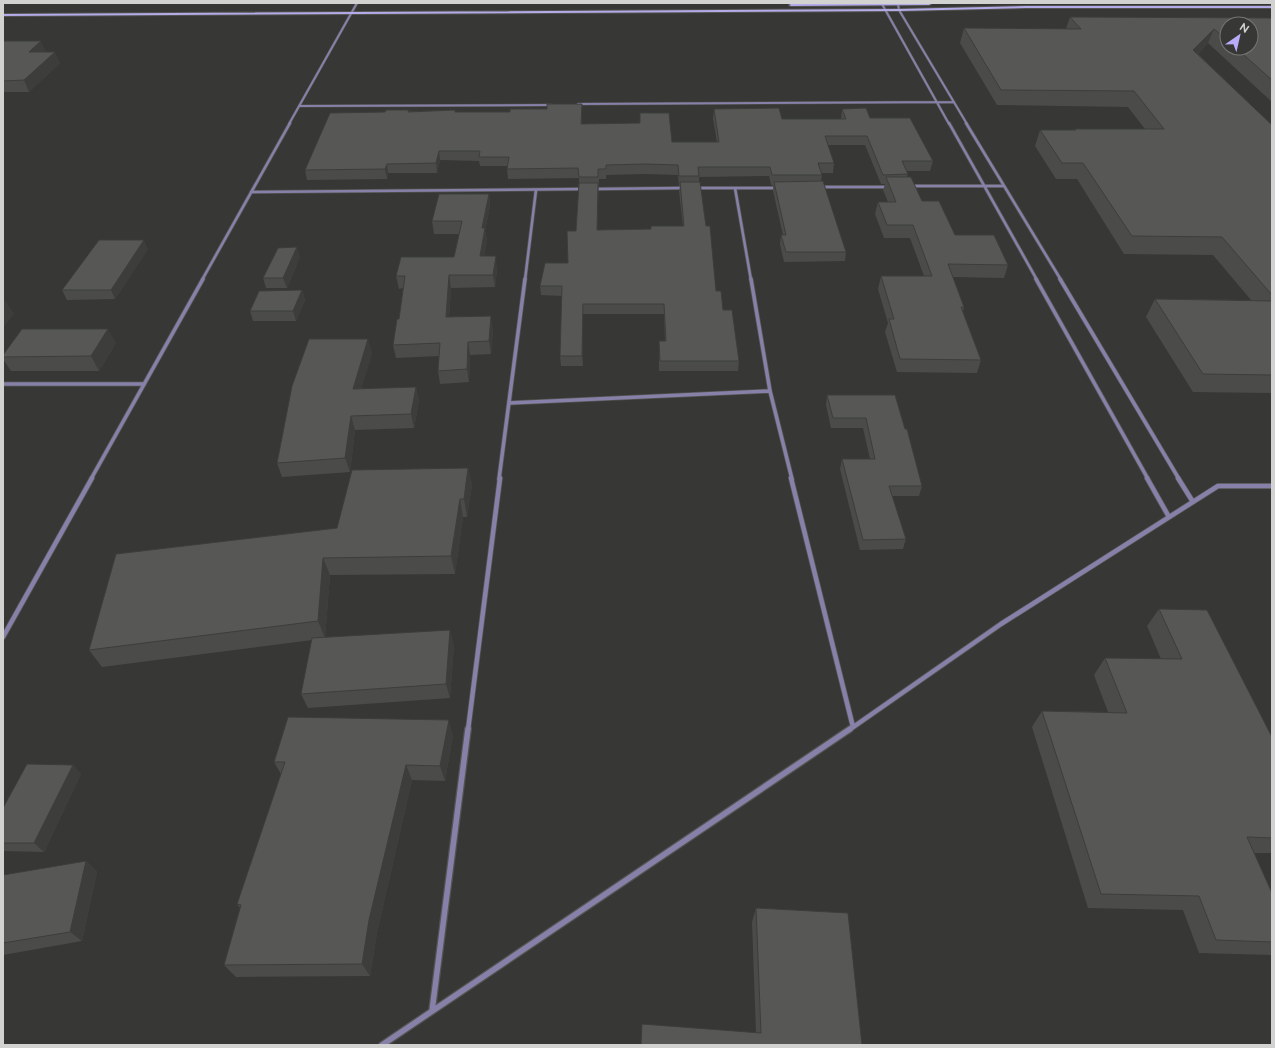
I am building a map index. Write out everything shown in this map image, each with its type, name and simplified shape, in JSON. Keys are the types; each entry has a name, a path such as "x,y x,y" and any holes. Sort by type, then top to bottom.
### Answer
{"street":[{"path":"3,636 356,3"},
{"path":"882,4 1169,517"},
{"path":"3,11 882,4 994,4 1026,6"},
{"path":"898,4 899,10 1193,502"},
{"path":"3,16 899,10 1026,6 1272,7"},
{"path":"572,104 954,102"},
{"path":"299,106 556,105"},
{"path":"813,187 891,186"},
{"path":"906,186 1004,186"},
{"path":"592,189 688,188"},
{"path":"696,188 782,188"},
{"path":"735,188 770,391 854,727"},
{"path":"251,192 584,189"},
{"path":"432,1011 536,190"},
{"path":"3,384 144,384"},
{"path":"509,403 770,391"},
{"path":"382,1045 854,727 1001,624 1218,486 1272,486"}],"building":[{"path":"1070,17 1219,18 1219,33 1214,29 1193,50 1272,125 1272,295 1222,237 1132,236 1083,163 1062,163 1040,130 1164,129 1134,91 1001,90 964,28 1081,29"},
{"path":"1259,18 1272,18 1272,80 1245,56 1259,56"},
{"path":"3,41 41,41 29,52 55,52 24,80 3,81"},
{"path":"547,104 582,104 581,124 640,123 640,113 669,113 672,142 719,142 714,109 779,108 782,119 846,119 842,109 866,108 870,118 910,118 933,161 902,161 908,174 883,175 867,136 825,136 834,163 818,163 822,175 772,175 770,167 698,167 699,176 679,176 678,165 645,164 606,165 606,169 598,169 598,177 579,177 578,168 507,169 509,157 479,157 480,151 439,151 436,163 387,164 385,169 305,170 330,113 385,112 386,110 409,110 408,112 455,110 455,112 510,112 510,109 547,109"},
{"path":"886,177 911,177 922,201 939,201 955,235 994,235 1008,265 948,264 964,307 961,307 981,360 900,359 889,319 894,319 881,276 932,276 913,225 887,225 878,202 896,202"},
{"path":"823,181 846,252 786,252 781,235 786,235 774,182"},
{"path":"680,182 700,182 706,226 710,226 716,291 721,291 723,310 732,310 739,361 660,361 659,341 666,341 664,304 583,304 582,356 560,356 562,286 540,286 545,263 568,263 567,231 576,231 579,183 598,183 597,230 651,229 651,226 684,226"},
{"path":"439,194 489,194 482,228 485,228 480,256 496,256 493,275 449,275 446,317 491,316 489,341 468,342 467,369 438,371 440,343 393,345 397,319 399,319 405,276 396,276 401,257 454,257 462,221 432,221"},
{"path":"99,240 144,240 111,290 62,290"},
{"path":"297,247 283,278 263,278 278,248"},
{"path":"302,290 293,311 250,311 259,291"},
{"path":"1155,299 1272,301 1272,375 1203,374"},
{"path":"22,329 108,329 91,356 3,357"},
{"path":"309,339 368,339 353,389 416,387 411,414 351,416 345,458 277,463 292,386"},
{"path":"827,395 895,395 905,429 907,429 922,486 889,486 906,539 863,540 842,459 875,459 866,418 833,418"},
{"path":"468,468 464,499 460,499 451,556 323,558 318,621 89,650 116,554 337,528 352,470"},
{"path":"1159,609 1207,610 1272,737 1272,838 1247,837 1272,893 1272,942 1216,940 1199,896 1101,894 1042,711 1127,713 1105,658 1182,659"},
{"path":"450,630 446,684 301,694 312,638"},
{"path":"288,717 449,720 440,766 406,765 369,920 362,964 224,965 241,905 237,904 285,762 274,762"},
{"path":"27,764 73,765 34,843 3,843 3,808"},
{"path":"86,861 70,932 3,943 3,875"},
{"path":"756,908 848,913 862,1045 641,1045 642,1024 761,1033"}]}
